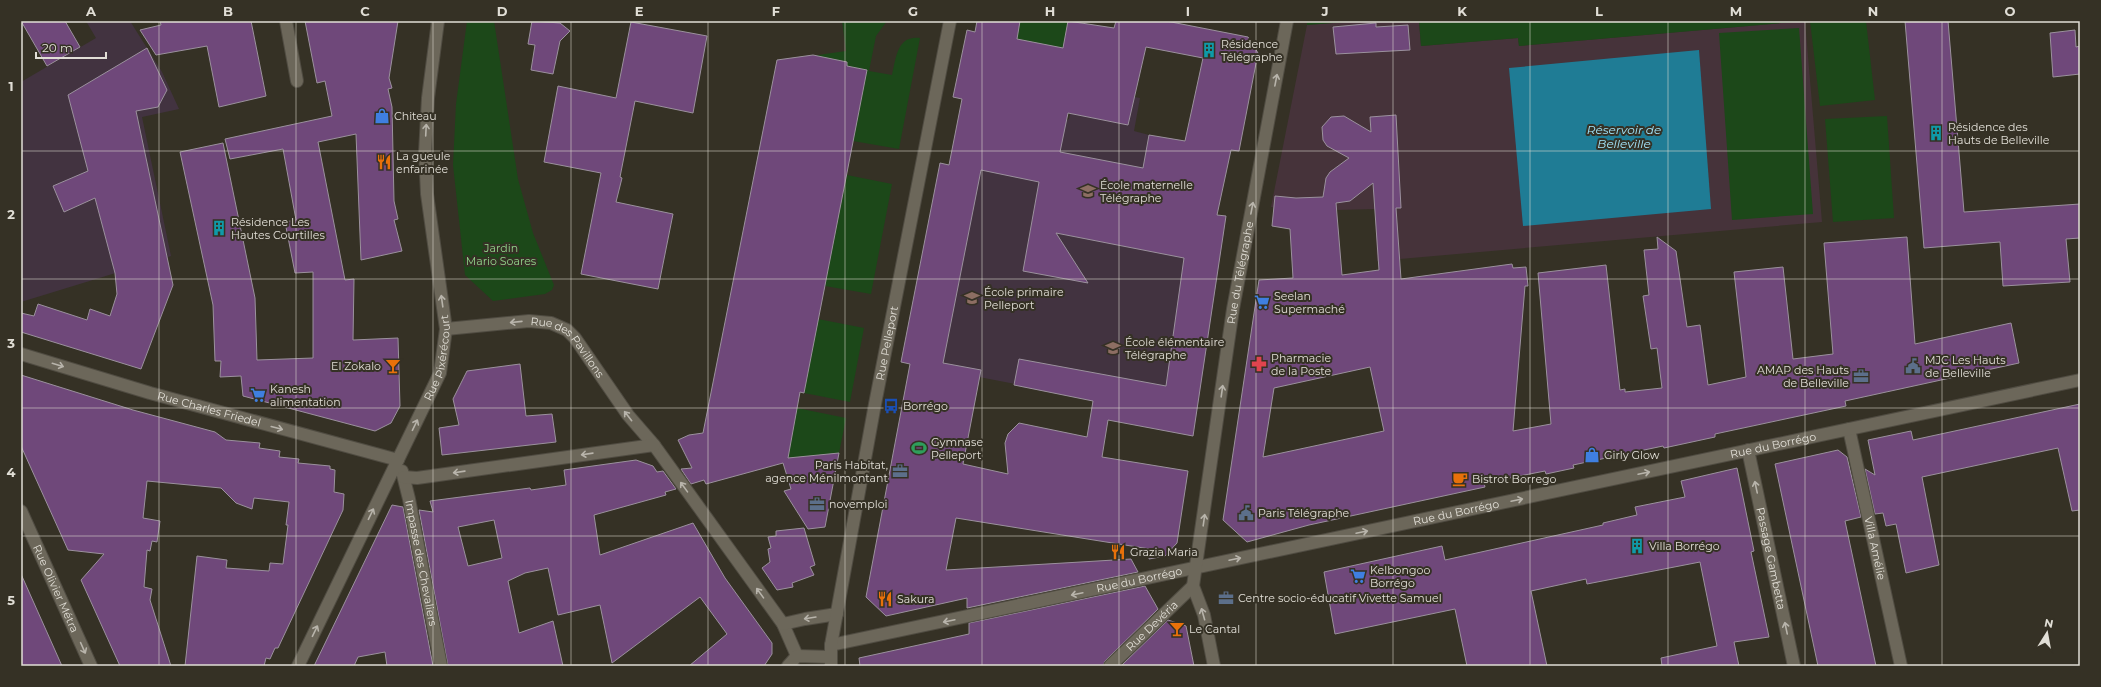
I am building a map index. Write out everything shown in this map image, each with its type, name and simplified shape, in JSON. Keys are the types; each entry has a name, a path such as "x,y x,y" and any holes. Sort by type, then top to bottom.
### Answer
{"street":[{"path":"286,21 297,81"},
{"name":"Rue Pixérécourt","path":"298,666 440,373 446,328 427,194 425,152 428,98 438,21"},
{"name":"Rue Pelleport","path":"831,656 837,614 875,404 950,21"},
{"name":"Rue du Télégraphe","path":"1193,586 1197,568 1233,309 1287,21"},
{"name":"Rue des Pavillons","path":"446,328 529,321 551,323 567,330 575,338 628,415 654,445 783,624 796,656"},
{"name":"Rue Charles Friedel","path":"21,354 150,393 398,460"},
{"name":"Rue du Borrégo","path":"796,656 831,656 1197,568 2080,380"},
{"name":"Villa Amélie","path":"1850,429 1901,666"},
{"path":"404,477 417,478 654,445"},
{"name":"Passage Gambetta","path":"1748,450 1794,666"},
{"name":"Impasse des Chevaliers","path":"398,460 404,477 441,666"},
{"name":"Rue Olivier Métra","path":"21,511 91,666"},
{"path":"1193,586 1204,615 1214,666"},
{"name":"Rue Devéria","path":"1110,666 1193,586"},
{"path":"783,624 837,614"},
{"path":"788,666 796,656"}],"shaded area":[{"path":"86,21 130,21 162,72 179,109 142,117 171,256 21,302 21,82 96,38"},
{"path":"1358,21 1419,21 1421,46 1518,38 1519,46 1805,21 1822,222 1377,261 1375,209 1297,211 1271,207 1307,25"},
{"path":"1075,86 1140,98 1134,131 1149,135 1137,200 1226,217 1196,419 901,362 940,163 962,168 1069,119"}],"green space":[{"name":"Jardin Mario Soares","path":"467,21 494,21 518,179 533,233 554,285 552,290 545,294 493,301 465,275 453,165 456,104"},
{"path":"842,21 887,21 876,36 869,71 892,75 897,55 902,44 906,40 912,38 920,38 899,149 853,141 867,70 847,66 847,62 804,57 846,51"},
{"path":"1020,21 1068,21 1063,48 1017,39"},
{"path":"1307,21 1358,21 1307,25"},
{"path":"1419,21 1805,21 1519,46 1518,38 1421,46"},
{"path":"1810,21 1866,21 1875,100 1820,106"},
{"path":"1799,28 1813,214 1732,220 1719,33"},
{"path":"1887,116 1894,218 1833,222 1825,119"},
{"path":"847,175 892,184 871,294 825,286"},
{"path":"818,319 864,328 850,402 804,393"},
{"path":"797,408 846,418 839,453 788,458"}],"water":[{"name":"Réservoir de Belleville","path":"1699,50 1711,209 1523,226 1509,68"}],"building":[{"path":"21,21 65,21 80,47 47,66"},
{"path":"160,21 251,21 266,96 219,107 207,46 156,55 140,30 161,25"},
{"path":"305,21 398,21 389,78 392,88 388,89 392,107 394,201 398,219 394,220 402,251 361,260 356,134 318,142 345,280 354,279 353,340 398,338 400,406 391,423 375,431 243,396 241,376 220,377 221,361 215,361 213,305 180,152 223,143 255,298 257,360 313,358 313,272 295,273 285,222 296,220 283,149 230,159 225,139 332,116 325,81 317,83"},
{"path":"532,21 560,23 570,31 560,41 553,74 531,70 535,45 528,44"},
{"path":"977,21 1020,21 1017,39 1063,48 1068,21 1114,28 1116,21 1166,21 1248,37 1258,53 1239,151 1231,150 1217,215 1226,216 1193,436 1108,420 1102,457 1188,471 1177,543 1165,556 1149,559 1150,549 956,518 946,570 1131,559 1138,572 967,608 967,598 886,616 866,597 910,364 901,362 940,163 949,165 962,99 953,97 967,30 975,32","holes":["1146,47 1203,58 1185,141 1149,135 1143,168 1060,152 1068,113 1128,125","981,170 1039,182 1023,271 1088,283 1056,233 1184,258 1166,386 1019,359 1014,385 1093,401 1087,437 1019,423 1008,434 1005,443 1008,474 963,464 981,370 943,363"]},
{"path":"1905,21 1948,21 1964,212 2080,204 2080,238 2066,239 2070,282 2003,286 2000,242 1924,248"},
{"path":"631,22 707,36 693,113 635,101 620,177 622,178 616,202 673,214 658,289 581,274 601,173 544,162 558,86 616,98"},
{"path":"1376,23 1376,27 1408,25 1410,50 1336,54 1333,27"},
{"path":"2075,30 2076,47 2080,46 2080,74 2053,77 2050,33"},
{"path":"147,48 167,90 158,107 136,111 173,285 141,369 21,332 21,313 34,316 38,304 87,320 90,309 110,316 117,294 115,273 95,198 64,212 53,186 88,171 68,95"},
{"path":"813,55 847,62 847,66 867,70 804,393 800,392 788,458 839,453 825,527 808,529 784,491 791,489 783,463 706,484 704,480 691,484 681,469 692,468 678,440 689,435 703,433 777,60"},
{"path":"1396,115 1401,208 1396,208 1401,279 1512,264 1513,268 1526,267 1528,286 1525,286 1513,431 1551,424 1538,273 1606,265 1620,390 1625,389 1625,392 1662,388 1657,348 1651,349 1643,296 1649,295 1644,250 1658,249 1657,237 1676,251 1687,327 1700,325 1708,385 1746,377 1734,272 1783,267 1793,359 1833,354 1824,243 1907,237 1915,344 2011,323 2019,363 1845,401 1846,406 1715,434 1715,437 1664,448 1663,446 1573,465 1574,468 1546,474 1545,471 1484,483 1485,487 1309,525 1247,542 1223,520 1259,280 1293,278 1290,229 1272,226 1275,196 1296,198 1323,197 1326,178 1330,172 1349,158 1327,146 1323,140 1322,127 1331,117 1344,116 1371,132 1370,117","holes":["1373,183 1379,270 1342,275 1336,203 1350,201","1370,367 1384,431 1263,457 1274,388"]},
{"path":"520,364 526,416 552,414 556,442 442,455 439,428 459,425 453,399 467,371"},
{"path":"21,375 133,410 215,432 226,440 260,443 259,448 280,451 279,457 299,459 298,463 330,466 330,469 335,470 334,492 344,494 343,510 278,648 275,648 270,659 266,658 264,666 185,666 197,556 227,560 226,568 269,571 270,563 283,564 288,525 286,525 289,502 254,498 252,509 236,503 221,488 147,481 143,518 160,521 157,542 152,541 150,551 147,550 144,587 152,589 150,600 171,666 120,666 81,580 104,554 68,550 21,446"},
{"path":"2080,404 2080,510 2072,511 2058,448 1922,477 1939,565 1906,573 1896,524 1886,526 1883,513 1875,514 1865,469 1875,475 1868,440 1911,431 1913,440"},
{"path":"1838,450 1847,457 1861,517 1845,521 1876,666 1818,666 1775,464"},
{"path":"636,460 653,466 657,472 663,471 676,489 665,492 666,495 594,515 600,555 693,523 725,578 772,643 772,654 764,666 689,666 727,634 700,597 612,663 600,605 558,615 548,568 525,573 508,581 519,633 553,621 563,666 448,666 419,510 433,512 430,501 530,488 531,490 566,485 564,470","holes":["494,520 502,558 468,566 458,527"]},
{"path":"1737,468 1754,551 1751,552 1769,637 1734,642 1739,666 1662,666 1661,658 1717,646 1700,562 1587,584 1586,579 1531,591 1547,666 1467,666 1455,609 1335,634 1324,572 1442,546 1445,560 1603,525 1603,523 1637,515 1635,507 1685,497 1681,481"},
{"path":"392,505 403,507 433,666 387,666 385,652 358,657 354,666 314,666"},
{"path":"804,528 815,565 810,567 814,575 792,583 793,587 777,590 762,568 770,562 768,549 771,548 768,537 776,536 776,531"},
{"path":"21,574 50,639 62,666 21,666"},
{"path":"1145,586 1158,609 1105,661 1103,666 860,666 859,658 969,634 969,623"},
{"path":"1168,620 1186,626 1194,666 1121,666"}],"place":[{"name":"Résidence Télégraphe","path":"1209,50"},
{"name":"Chiteau","path":"382,116"},
{"name":"Résidence des Hauts de Belleville","path":"1936,133"},
{"name":"La gueule enfarinée","path":"384,162"},
{"name":"École maternelle Télégraphe","path":"1088,191"},
{"name":"Résidence Les Hautes Courtilles","path":"219,228"},
{"name":"École primaire Pelleport","path":"972,298"},
{"name":"Seelan Supermaché","path":"1262,302"},
{"name":"École élémentaire Télégraphe","path":"1113,348"},
{"name":"Pharmacie de la Poste","path":"1259,364"},
{"name":"El Zokalo","path":"393,366"},
{"name":"MJC Les Hauts de Belleville","path":"1913,366"},
{"name":"AMAP des Hauts de Belleville","path":"1861,376"},
{"name":"Kanesh alimentation","path":"258,395"},
{"name":"Borrégo","path":"891,406"},
{"name":"Gymnase Pelleport","path":"919,448"},
{"name":"Girly Glow","path":"1592,455"},
{"name":"Paris Habitat, agence Ménilmontant","path":"900,471"},
{"name":"Bistrot Borrego","path":"1460,479"},
{"name":"novemploi","path":"817,504"},
{"name":"Paris Télégraphe","path":"1246,513"},
{"name":"Villa Borrégo","path":"1637,546"},
{"name":"Grazia Maria","path":"1118,552"},
{"name":"Kelbongoo Borrégo","path":"1358,576"},
{"name":"Centre socio-éducatif Vivette Samuel","path":"1226,598"},
{"name":"Sakura","path":"885,599"},
{"name":"Le Cantal","path":"1177,629"}]}
